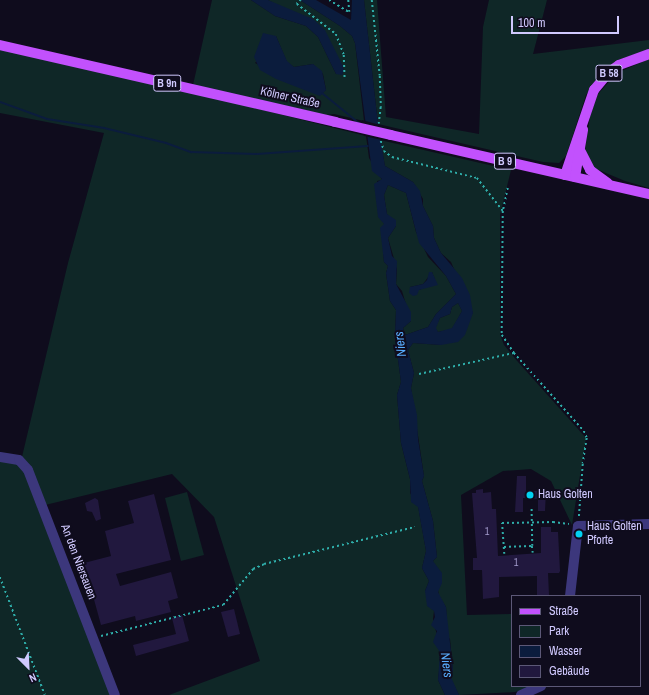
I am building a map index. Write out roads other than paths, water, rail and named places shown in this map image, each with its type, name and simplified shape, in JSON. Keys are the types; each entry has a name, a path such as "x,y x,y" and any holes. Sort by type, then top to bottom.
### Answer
{"main road":[{"name":"Kölner Straße","path":"0,45 570,176"},
{"name":"B 58","path":"570,176 585,111 594,90 610,72 629,60 649,54"},
{"name":"B 58","path":"570,176 581,152 585,111"},
{"path":"581,152 590,170 611,185"},
{"name":"B 9","path":"570,176 649,194"}],"street":[{"name":"An den Niersauen","path":"0,457 19,460 28,470 115,695"},
{"path":"570,595 578,526 649,524"},
{"path":"521,695 539,687"}],"water":[{"path":"251,0 268,0 313,19 325,30 342,64 344,70 342,75 336,74 318,37 306,26 275,16"},
{"name":"Niers","path":"300,0 316,0 351,20 352,0 364,0 378,124 385,166 413,182 420,191 423,206 433,226 434,238 441,253 462,278 470,295 473,313 465,335 458,342 441,345 413,343 408,350 414,373 411,388 417,415 418,439 424,476 422,481 433,521 437,557 433,561 442,573 442,583 438,592 446,607 453,670 451,677 459,695 445,695 438,680 440,652 433,642 437,631 431,625 435,617 434,611 427,606 425,591 429,581 422,568 426,551 418,507 411,502 410,479 401,443 397,395 401,382 395,337 396,310 390,301 386,273 388,266 384,262 380,228 384,224 378,217 374,184 382,179 372,171 355,43 352,36 340,26","holes":["388,185 406,193 419,243 446,276 456,294 436,314 428,327 405,335 403,328 411,321 411,312 396,284 397,261 392,256 388,238 396,226 396,220 387,214 384,195","458,303 462,311 452,328 438,332 436,328 440,318 450,314 452,307"]},
{"path":"263,33 276,36 287,61 294,67 313,64 322,71 326,90 320,96 276,79 260,70 254,57"},
{"path":"429,272 432,272 438,285 419,290 417,295 413,296 409,293 410,287 423,284 427,280"}],"waterway":[{"path":"322,93 360,124"},
{"path":"0,102 47,119 104,128 166,143 191,152 257,154 368,146"}],"place":[{"name":"Haus Golten","path":"530,495"},
{"name":"Haus Golten Pforte","path":"579,534"}]}
